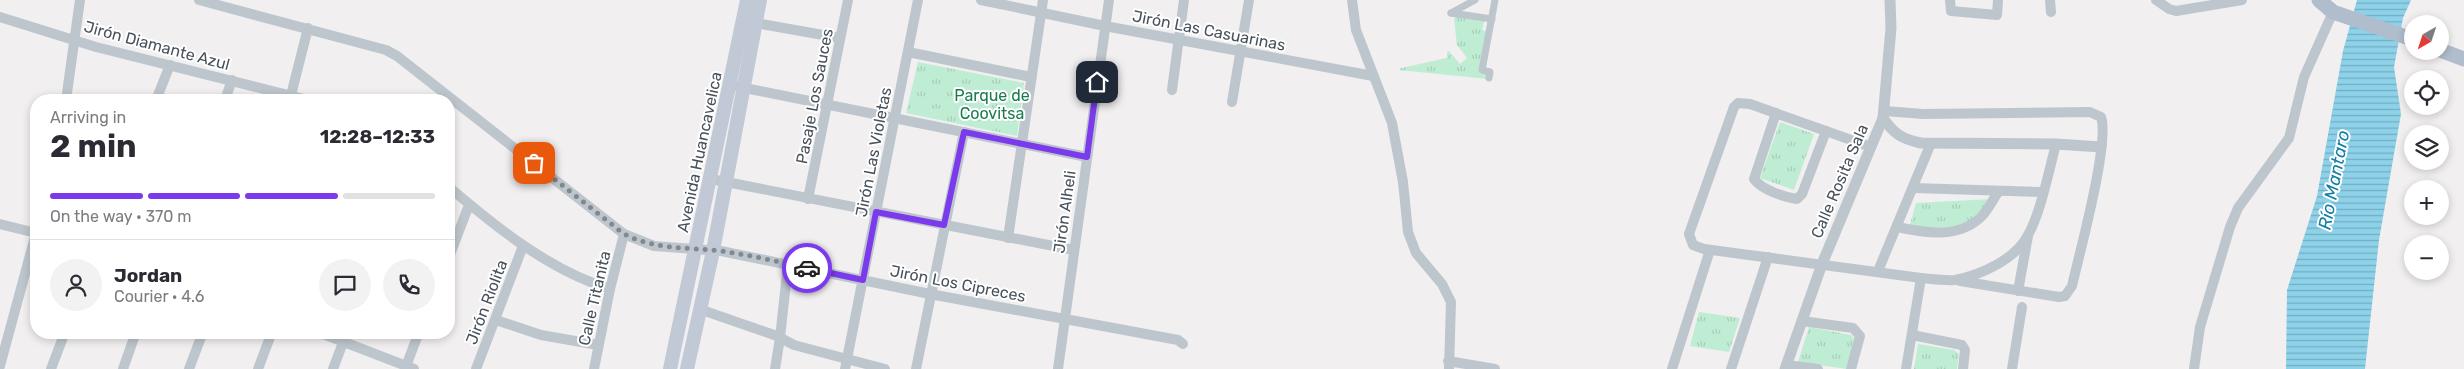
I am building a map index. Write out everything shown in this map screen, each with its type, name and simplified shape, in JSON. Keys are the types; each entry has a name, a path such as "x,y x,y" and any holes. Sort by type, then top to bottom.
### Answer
{"main road":[{"name":"Avenida Huancavelica","path":"670,369 696,250 718,180 749,22 747,0"},
{"name":"Avenida Huancavelica","path":"749,22 760,0"},
{"path":"2319,0 2337,14 2404,37"},
{"path":"2449,53 2464,59"},
{"name":"Avenida Huancavelica","path":"688,369 713,251 718,180"}],"street":[{"path":"67,94 80,0"},
{"name":"Jirón Los Cipreces","path":"199,0 386,50 443,94"},
{"name":"Pasaje Los Sauces","path":"808,199 848,0"},
{"name":"Jirón Las Violetas","path":"846,364 918,0"},
{"name":"Jirón Las Casuarinas","path":"986,0 1106,26 1373,76"},
{"path":"1008,238 1030,77 1043,0"},
{"name":"Jirón Alheli","path":"1058,369 1109,0"},
{"path":"1172,90 1184,0"},
{"path":"1232,102 1249,0"},
{"path":"1352,0 1356,30 1392,123 1403,182 1408,232 1416,252 1442,284 1451,302 1448,365 1495,369"},
{"path":"1475,0 1451,13 1492,19"},
{"path":"1490,78 1490,72 1482,70 1495,0"},
{"name":"Calle Rosita Sala","path":"1786,367 1822,264 1884,115 1891,28 1890,0"},
{"path":"1950,0 1951,11 1998,15 1998,0"},
{"path":"2050,0 2051,12"},
{"path":"2156,0 2169,9 2195,4 2242,0"},
{"path":"2194,369 2200,327 2230,227 2238,208 2289,138 2304,77 2321,34 2337,14"},
{"name":"Jirón Diamante Azul","path":"0,17 280,94"},
{"path":"749,22 840,38"},
{"path":"291,94 308,28"},
{"path":"908,52 1030,77"},
{"path":"158,94 170,65"},
{"path":"227,94 232,80"},
{"path":"737,86 1087,157"},
{"path":"1871,147 1742,102 1734,107 1689,234 1692,245 1710,250 1921,278 1953,280 2059,297 2065,296 2072,286 2102,147 2104,124 2101,117 2090,112 1884,115 1893,132 1902,139 1931,143 2056,144 2102,147"},
{"name":"Jirón Los Cipreces","path":"455,104 624,234 654,246 713,251 788,264 930,294 1178,340 1184,344"},
{"path":"1776,113 1754,172 1754,179 1758,185 1791,198 1797,199 1802,194 1826,131"},
{"path":"916,369 964,132"},
{"path":"1878,271 1931,143"},
{"path":"2018,291 2028,236 2043,192 2056,144"},
{"path":"718,180 1074,250"},
{"path":"1913,188 2043,192"},
{"path":"1897,227 1917,231 1956,231 1969,226 1982,216 1999,191"},
{"path":"455,192 523,246 583,281 610,289"},
{"path":"455,241 469,204"},
{"path":"0,224 30,232"},
{"name":"Calle Titanita","path":"594,369 610,289 624,234"},
{"path":"1953,280 1970,276 1993,266 2014,250 2028,236"},
{"name":"Jirón Riolita","path":"476,369 523,246"},
{"path":"1672,369 1710,250"},
{"path":"0,366 30,255"},
{"path":"1731,369 1768,257"},
{"path":"775,369 788,264"},
{"path":"1906,369 1921,278"},
{"path":"2012,369 2022,307"},
{"path":"699,310 780,338 846,364 885,369"},
{"path":"496,320 541,335 598,345"},
{"path":"1802,320 1853,328 1858,331 1860,336 1851,369"},
{"path":"1912,335 1962,345 1965,350 1962,369"},
{"path":"51,369 62,339"},
{"path":"123,369 134,339"},
{"path":"189,369 200,339"},
{"path":"258,369 269,339"},
{"path":"333,369 345,339"},
{"path":"347,339 408,368 417,339"},
{"path":"1786,367 1818,369"}],"green space":[{"path":"1456,16 1485,19 1482,30 1489,32 1481,70 1489,72 1488,79 1399,70 1447,58 1447,52 1449,51 1460,64 1467,58 1457,45 1454,19"},
{"name":"Parque de Coovitsa","path":"918,62 1024,83 1017,136 906,113"},
{"path":"1780,122 1814,134 1794,190 1760,178"},
{"path":"1993,199 1963,227 1909,228 1916,203"},
{"path":"1699,312 1740,318 1729,352 1690,346"},
{"path":"1809,327 1851,335 1854,339 1847,369 1798,362"},
{"path":"1918,344 1954,350 1959,354 1957,369 1914,369"}],"water":[{"name":"Río Mantaro","path":"2357,0 2411,0 2403,18 2394,67 2401,114 2379,240 2365,369 2286,369 2287,290 2317,196 2343,51"}],"way so far":[{"path":"534,163 624,234 637,240 654,246 721,251 807,268"}],"route":[{"path":"807,268 863,280 876,212 944,225 964,132 1087,157 1097,82"}]}
